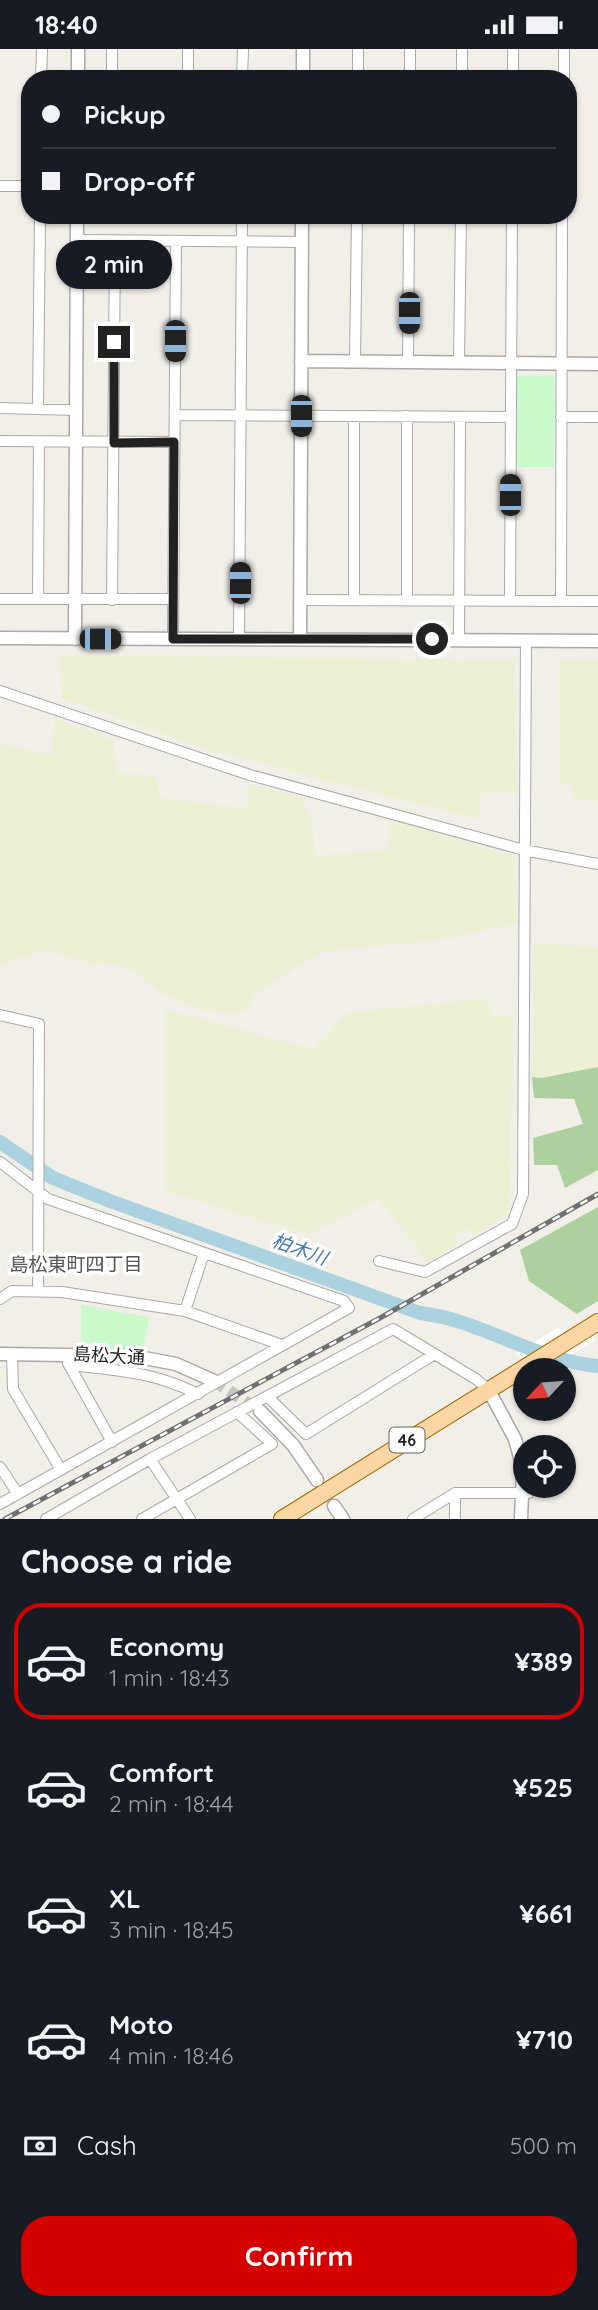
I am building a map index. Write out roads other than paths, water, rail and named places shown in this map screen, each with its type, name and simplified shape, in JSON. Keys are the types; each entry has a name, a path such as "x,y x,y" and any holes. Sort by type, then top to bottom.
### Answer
{"main road":[{"name":"46","path":"282,1519 532,1360 598,1322"}],"street":[{"path":"41,70 42,49"},
{"path":"78,49 78,70"},
{"path":"112,49 112,70"},
{"path":"188,49 188,70"},
{"path":"242,70 243,49"},
{"path":"303,49 303,70"},
{"path":"358,49 358,70"},
{"path":"410,49 410,70"},
{"path":"462,49 462,70"},
{"path":"513,49 513,70"},
{"path":"564,49 564,70"},
{"path":"0,186 21,186"},
{"path":"38,408 40,224"},
{"path":"75,639 77,224"},
{"path":"239,638 242,224"},
{"path":"300,638 302,224"},
{"path":"355,361 357,224"},
{"path":"408,362 409,224"},
{"path":"459,362 461,224"},
{"path":"510,600 512,224"},
{"path":"561,601 562,224"},
{"path":"77,240 302,242"},
{"path":"112,600 115,242"},
{"path":"173,639 176,242"},
{"path":"301,361 598,363"},
{"path":"0,408 76,410"},
{"path":"174,415 510,417"},
{"path":"354,416 354,600"},
{"path":"407,416 407,600"},
{"path":"459,639 460,417"},
{"path":"562,417 598,417"},
{"path":"0,442 174,442"},
{"path":"38,599 39,442"},
{"path":"0,599 173,599"},
{"path":"300,600 598,601"},
{"path":"0,638 598,641"},
{"path":"379,1261 425,1272 512,1224 523,1194 526,640"},
{"path":"0,691 224,767 524,850 598,865"},
{"path":"0,1015 28,1019 39,1024 38,1290"},
{"path":"0,1162 37,1185 48,1199 344,1301 349,1308 0,1504"},
{"path":"185,1311 204,1253"},
{"path":"0,1299 12,1291 38,1290 185,1311 282,1345"},
{"path":"46,1519 58,1516 150,1459 393,1329 488,1389 513,1435"},
{"path":"6,1354 13,1388 61,1470"},
{"name":"島松大通","path":"6,1354 66,1360 159,1359 214,1381"},
{"path":"268,1397 306,1434 433,1355"},
{"path":"66,1360 170,1380 198,1394"},
{"path":"66,1360 112,1442"},
{"path":"260,1411 293,1445 317,1480"},
{"path":"142,1519 272,1444 237,1412"},
{"path":"150,1459 190,1519"},
{"path":"0,1467 18,1494"},
{"path":"413,1519 456,1493 513,1491"},
{"path":"455,1519 456,1493"},
{"path":"521,1519 525,1498"},
{"path":"527,1498 529,1519"},
{"path":"334,1506 343,1519"}],"waterway":[{"name":"柏木川","path":"0,1142 53,1178 110,1201 420,1313 465,1324 552,1357 598,1366"}],"tunnel":[{"path":"214,1381 260,1411"}],"railway":[{"path":"5,1519 380,1318 598,1194"}],"district":[{"name":"島松東町四丁目","path":"76,1264"}]}
